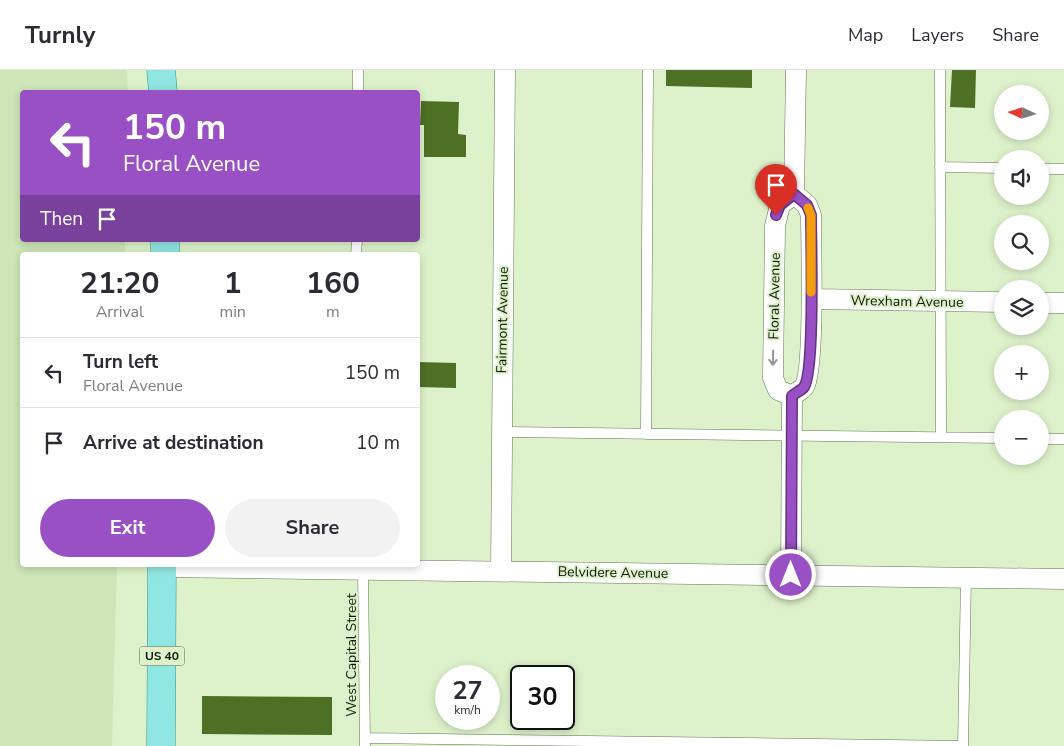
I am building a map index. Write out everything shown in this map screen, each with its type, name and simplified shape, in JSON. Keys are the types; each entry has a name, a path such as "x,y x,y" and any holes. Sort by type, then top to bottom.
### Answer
{"main road":[{"path":"162,70 163,90"},
{"name":"US 40","path":"161,746 162,567"}],"street":[{"name":"Fairmont Avenue","path":"501,571 505,70"},
{"path":"791,575 792,396 804,387 809,374 812,299 811,215 807,205 794,194 796,70"},
{"name":"Floral Avenue","path":"792,396 778,390 773,378 775,226 780,205 794,194"},
{"name":"Wrexham Avenue","path":"812,299 994,302"},
{"path":"1049,303 1064,303"},
{"name":"Belvidere Avenue","path":"363,567 501,571 1064,579"}],"lane":[{"path":"358,70 358,90"},
{"path":"646,434 648,70"},
{"path":"940,70 941,437"},
{"path":"940,167 994,168"},
{"path":"1049,169 1064,169"},
{"path":"501,432 994,438"},
{"path":"1049,439 1064,439"},
{"name":"West Capital Street","path":"363,567 365,742"},
{"path":"365,742 963,746 966,577"}],"shaded area":[{"path":"0,70 127,70 128,90 20,90 20,242 125,242 125,252 20,252 20,567 117,567 112,746 0,746"}],"building":[{"path":"666,70 752,70 752,88 666,86"},
{"path":"952,70 976,70 975,108 950,107"},
{"path":"421,101 459,102 458,134 466,135 466,157 424,157 424,125 420,125"},
{"path":"420,362 456,363 456,388 420,387"},
{"path":"202,696 332,697 332,735 202,734"}],"slow traffic":[{"path":"808,208 811,215 811,292"}],"route":[{"path":"776,215 780,205 794,194 807,205 811,215 812,299 809,374 804,387 792,396 791,575"}]}
